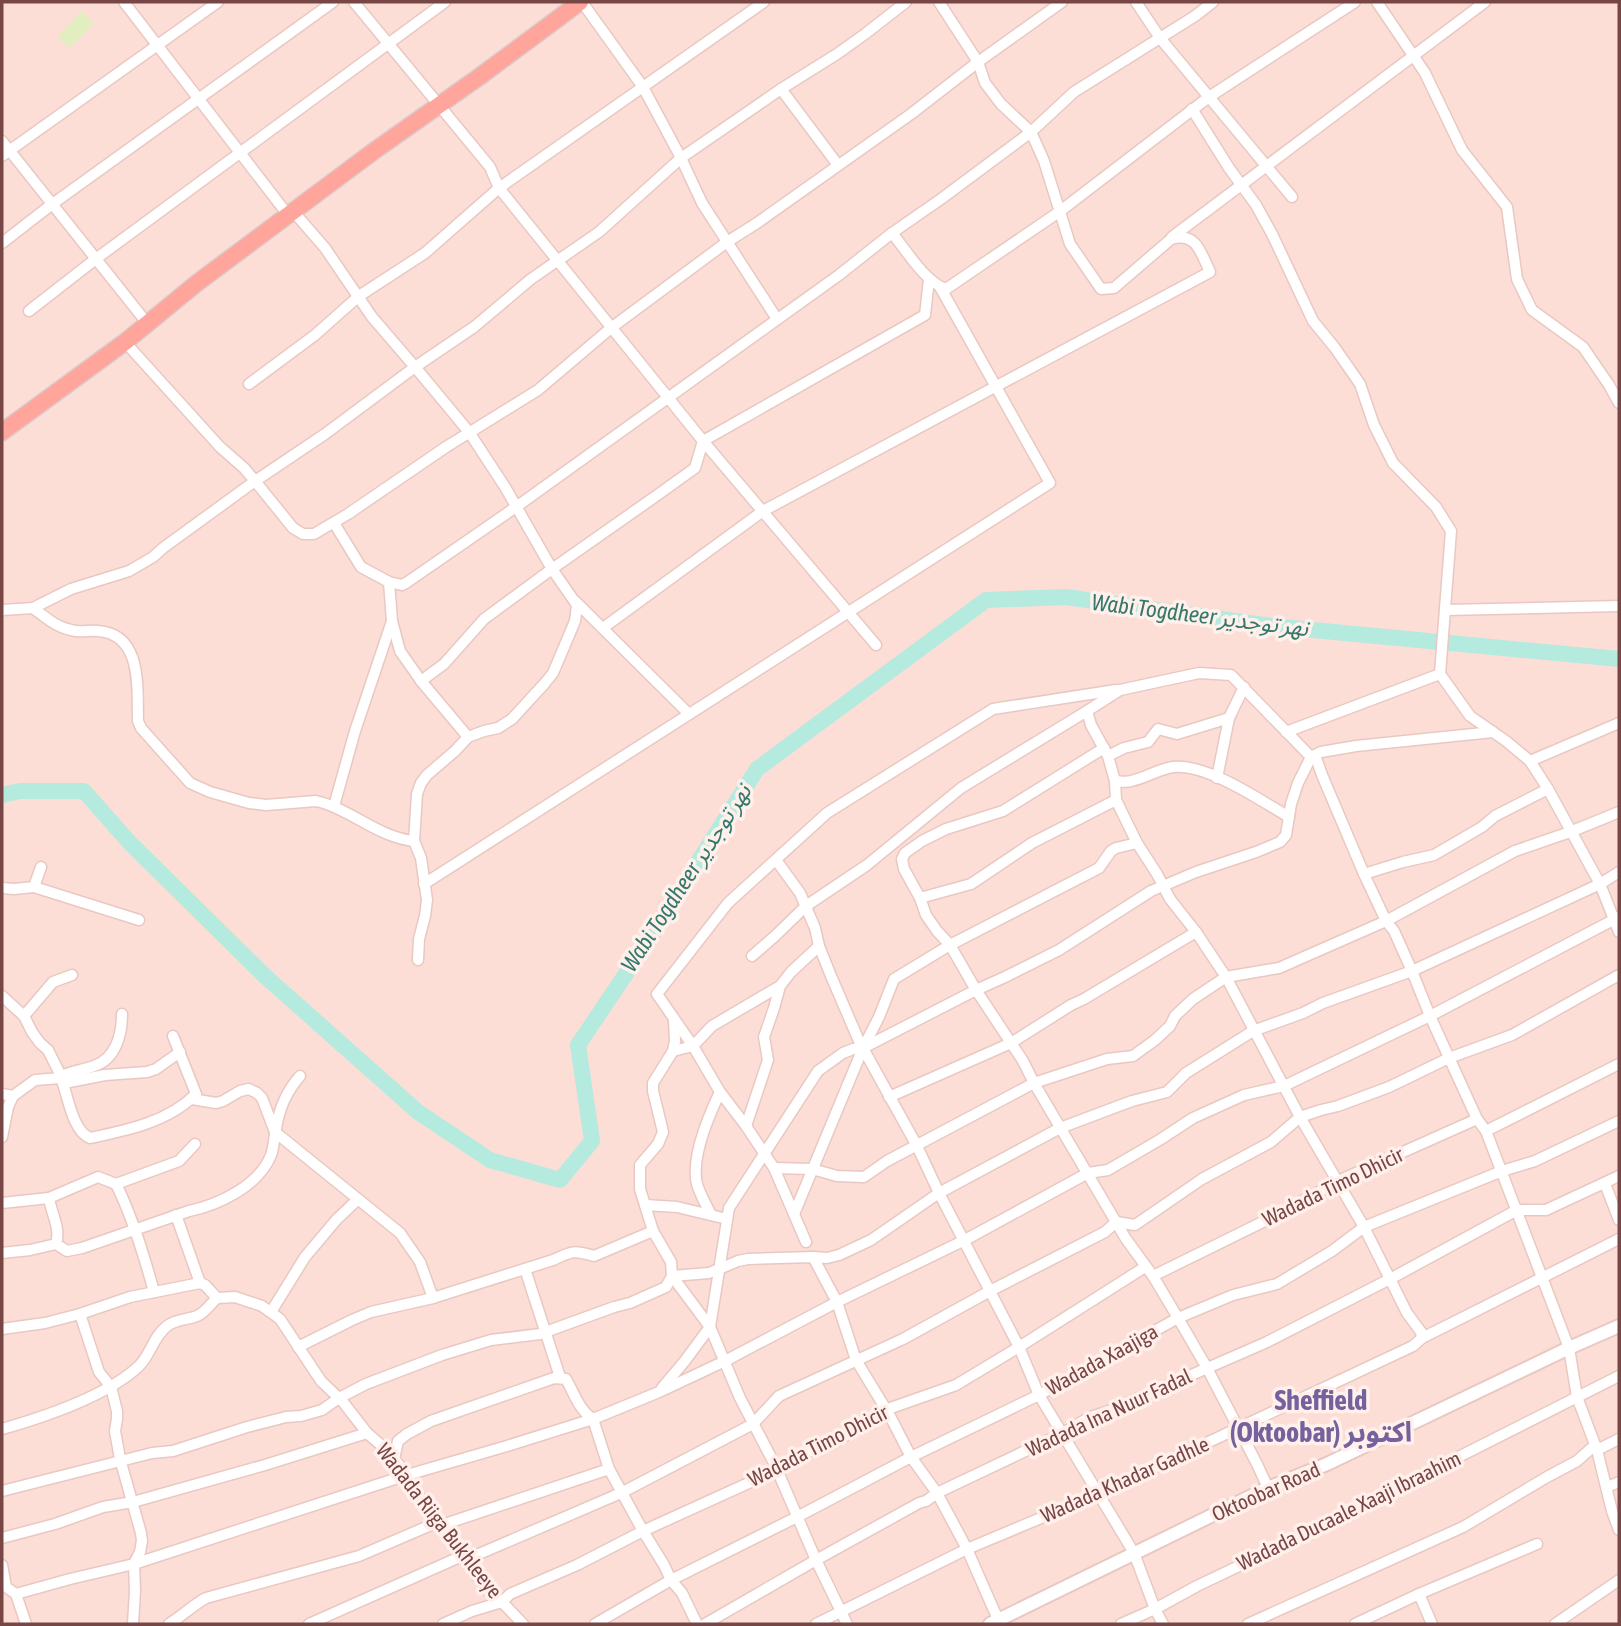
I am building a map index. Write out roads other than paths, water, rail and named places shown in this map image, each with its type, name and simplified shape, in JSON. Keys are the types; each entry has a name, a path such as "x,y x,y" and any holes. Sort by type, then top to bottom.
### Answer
{"highway":[{"path":"2,432 125,342 197,283 290,213 576,3"}],"street":[{"path":"124,2 240,154 324,248 372,317 469,432 552,569 576,602 689,714"},
{"path":"5,153 218,2"},
{"path":"2,243 334,2"},
{"path":"354,2 490,167 499,188 611,328 876,645"},
{"path":"29,311 445,2"},
{"path":"249,384 315,335 359,296 425,253 499,188 764,2"},
{"path":"2,610 33,608 71,589 130,571 142,564 474,327 531,279 599,232 681,158 837,54 906,2"},
{"path":"939,2 978,62 985,83 1001,104 1031,132 1044,161 1070,244 1101,289"},
{"path":"125,342 220,447 244,468 293,528 303,534 314,534 538,390 611,328 727,242 912,114 978,62 1062,2"},
{"path":"1136,2 1160,38 1292,197"},
{"path":"334,523 361,567 389,582 398,585 406,583 516,508 839,275 1031,132 1074,92 1213,2"},
{"path":"892,233 929,279 946,289 1059,212 1209,97 1354,2"},
{"path":"1377,2 1425,73 1462,150 1507,207 1517,279 1531,310 1584,347 1619,403"},
{"path":"1101,289 1485,2"},
{"path":"576,3 643,87 702,203 777,319"},
{"path":"781,89 838,166"},
{"path":"1192,109 1256,205 1312,321 1360,384 1374,425 1393,463 1436,507 1451,531 1440,674 1470,716 1507,741 1530,761 1600,884 1619,932"},
{"path":"2,141 5,153 97,258 147,323"},
{"path":"603,628 763,511 1210,272 1196,244 1190,238 1181,236 1171,239 1114,288 1101,289"},
{"path":"421,681 444,664 485,620 695,468 704,441 925,315 929,279"},
{"path":"424,884 1049,483 940,287"},
{"path":"389,582 392,621 400,651 421,681 468,737"},
{"path":"418,960 419,939 427,900 421,858 414,841 417,794 421,783 468,737 498,728 512,719 553,673 575,621 576,602"},
{"path":"1445,610 1619,606"},
{"path":"33,608 52,623 70,630 100,631 122,640 134,660 138,721 190,783 209,792 248,803 278,805 316,801 340,808 362,823 400,840 414,841"},
{"path":"334,806 355,731 392,621"},
{"path":"806,1242 775,1168 720,1092 693,1046 657,994 728,903 827,813 993,709 1120,690 1199,673 1231,675 1313,756 1364,874 1386,921 1394,931 1477,1119 1486,1131 1569,1348 1577,1397 1596,1448 1619,1530"},
{"path":"1286,732 1440,674"},
{"path":"1217,778 1229,719 1244,688"},
{"path":"752,956 806,906 867,865 961,788 1120,690"},
{"path":"1087,711 1091,725 1106,752 1115,781 1116,800 1138,843 1170,900 1196,932 1226,977 1422,1338"},
{"path":"1229,719 1177,734 1157,729 1148,742 1106,752 1003,811 946,829 922,841 908,850 902,859 904,869 932,924 950,945 1023,1061 1116,1222 1178,1318 1207,1368 1268,1488"},
{"path":"1530,761 1619,723"},
{"path":"659,1392 710,1327 729,1208 818,1072 843,1053 863,1048 976,989 1059,950 1151,891 1280,842 1286,835 1298,783 1313,756 1356,746 1493,732"},
{"path":"1115,781 1129,782 1175,767 1196,768 1289,817"},
{"path":"1364,874 1434,855 1495,816 1548,789"},
{"path":"920,898 971,884 1032,843 1116,800"},
{"path":"775,1168 812,1169 837,1176 864,1177 887,1161 1034,1083 1107,1059 1133,1056 1170,1026 1175,1016 1192,999 1226,977 1279,968 1386,921 1515,851 1619,811"},
{"path":"794,1213 894,979 950,945 1099,868 1116,848 1138,843"},
{"path":"776,860 800,893 815,928 819,946 863,1048 965,1240 1019,1347 1039,1395 1134,1553 1163,1624"},
{"path":"34,887 41,867"},
{"path":"672,1276 709,1273 748,1259 813,1256 827,1258 839,1255 871,1240 939,1193 1060,1128 1132,1101 1167,1092 1186,1073 1253,1031 1412,971 1600,884 1619,872"},
{"path":"2,888 34,887 139,920"},
{"path":"16,1594 134,1564 407,1475 593,1419 659,1392 965,1240 1088,1173 1108,1170 1193,1118 1244,1095 1284,1086 1430,1016 1616,919"},
{"path":"890,1097 1011,1042 1196,932"},
{"path":"673,1051 693,1046 712,1026 780,986 819,946"},
{"path":"24,1016 53,982 72,975"},
{"path":"1116,1222 1135,1225 1202,1179 1271,1142 1300,1117 1389,1087 1450,1058 1512,1035 1619,975"},
{"path":"746,1126 768,1060 764,1037 780,986"},
{"path":"2,996 24,1016 32,1032 48,1050 62,1079 76,1125 84,1136 90,1138 126,1131 164,1118 197,1094 173,1036"},
{"path":"62,1079 68,1072 100,1064 110,1056 121,1032 122,1014"},
{"path":"674,1019 673,1051 653,1083 663,1132 640,1165 640,1189 653,1231 671,1262 672,1276 710,1327 740,1398 777,1469 847,1624"},
{"path":"2,1137 13,1096 35,1080 146,1072 156,1069 180,1052"},
{"path":"1486,1131 1619,1064"},
{"path":"2,1253 56,1244 67,1251 205,1208 241,1189 266,1164 283,1101 300,1076"},
{"path":"192,1099 216,1103 249,1089 262,1098 275,1132 400,1233 420,1262 433,1298"},
{"path":"711,1215 696,1180 697,1164 706,1122 720,1092"},
{"path":"2,1094 13,1096"},
{"name":"Wadada Timo Dhicir","path":"1153,1276 1283,1212 1338,1181 1477,1119"},
{"name":"Wadada Xaajiga","path":"595,1624 671,1580 1039,1395 1178,1318 1233,1295 1277,1284 1332,1251 1364,1227 1502,1171 1535,1161 1619,1121"},
{"path":"2,1203 49,1198 98,1177 116,1184 179,1161 195,1144"},
{"path":"1517,1210 1546,1210 1619,1176"},
{"path":"116,1184 126,1204 154,1292"},
{"path":"1605,1184 1619,1220"},
{"path":"49,1198 58,1237 56,1244"},
{"path":"271,1312 305,1256 357,1200"},
{"path":"645,1205 677,1207 727,1219"},
{"name":"Wadada Ina Nuur Fadal","path":"705,1624 937,1493 1063,1433 1088,1418 1267,1342 1517,1210"},
{"path":"176,1215 200,1283"},
{"path":"309,1624 438,1565 463,1558 621,1493 753,1424 779,1396 903,1339 989,1291 1105,1232 1116,1222"},
{"path":"298,1347 372,1312 433,1298 577,1251 594,1256 653,1231"},
{"name":"Wadada Khadar Gadhle","path":"816,1624 967,1549 1098,1494 1413,1346 1422,1338 1619,1239"},
{"path":"813,1256 837,1302 856,1360 911,1457 937,1493 967,1549 996,1623"},
{"name":"Wadada Timo Dhicir","path":"443,1624 502,1602 510,1594 577,1565 807,1452 834,1443 885,1410 956,1385 1145,1267"},
{"path":"525,1269 560,1377"},
{"path":"2,1491 152,1453 173,1451 269,1421 322,1410 338,1398 366,1384 442,1355 491,1340 545,1332 640,1299 666,1287 672,1276"},
{"path":"2,1329 45,1323 121,1300 200,1283 217,1298 203,1313 173,1322 164,1328 147,1358 111,1387 34,1420 2,1429"},
{"name":"Wadada Riiga Bukhleeye","path":"217,1298 235,1297 262,1306 280,1319 321,1381 407,1475 431,1517 440,1523 488,1591 523,1624"},
{"path":"80,1314 99,1372 111,1387 117,1411 115,1430 121,1461 142,1541 134,1564 133,1624"},
{"name":"Oktoobar Road","path":"996,1623 1268,1488 1327,1464 1619,1326"},
{"name":"Wadada Ducaale Xaaji Ibraahim","path":"1121,1624 1619,1376"},
{"path":"394,1459 398,1441 431,1421 527,1387 560,1377 566,1378 584,1414 593,1419 609,1469 621,1493 671,1580 682,1593 697,1624"},
{"path":"2,1538 55,1524 103,1507 133,1502 265,1465 367,1433"},
{"path":"1248,1624 1463,1527 1596,1448 1619,1439"},
{"path":"169,1624 206,1598 359,1556 440,1523 609,1469"},
{"path":"1606,1487 1619,1482"},
{"path":"1355,1624 1536,1544"},
{"path":"2,1565 4,1587 16,1594 26,1624"},
{"path":"1555,1624 1619,1580"},
{"path":"1419,1594 1432,1624"}],"waterway":[{"name":"Wabi Togdheer نهر توجدير","path":"2,795 20,791 84,791 129,842 266,977 418,1112 490,1160 560,1180 592,1141 578,1045 650,938 757,769 986,600 1066,597 1271,626 1619,659"}],"district":[{"name":"Sheffield (Oktoobar) اكتوبر","path":"1321,1416"}]}
